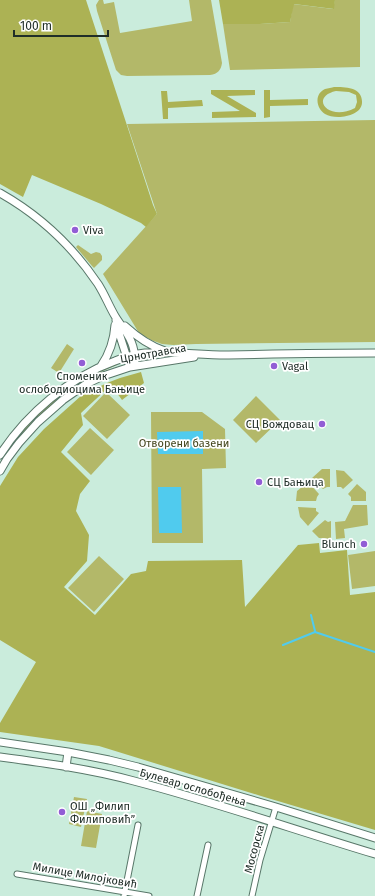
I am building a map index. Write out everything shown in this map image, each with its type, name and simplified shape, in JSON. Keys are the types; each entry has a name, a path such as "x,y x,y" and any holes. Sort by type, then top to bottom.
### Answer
{"main road":[{"path":"0,193 11,199 49,228 81,262 98,285 131,340 135,354 133,367"},
{"path":"116,317 146,342 158,349 171,353"},
{"path":"116,317 118,330 127,357 133,367"},
{"path":"101,366 110,351 116,317"},
{"name":"Црнотравска","path":"0,455 13,437 38,409 70,384 101,366 135,354 171,353 207,355 375,353"},
{"name":"Црнотравска","path":"0,472 12,451 46,414 63,400 96,378 133,367 207,355"},
{"name":"Булевар ослобођења","path":"1,744 68,752 138,767 276,807 375,838"},
{"path":"66,767 68,752"},
{"name":"Булевар ослобођења","path":"0,757 66,767 134,781 375,854"}],"street":[{"name":"Мосорска","path":"252,896 276,807"},
{"path":"125,894 138,825"},
{"path":"196,896 208,845"},
{"name":"Милице Милојковић","path":"17,874 125,894 150,896"}],"green space":[{"path":"0,0 86,0 157,214 146,227 141,223 101,204 32,175 23,197 0,184"},
{"path":"99,0 103,0 104,4 114,2 120,33 192,21 189,0 211,0 222,63 220,70 215,74 210,75 121,75 116,70 97,11 96,5"},
{"path":"219,0 335,0 334,9 294,4 290,22 223,24"},
{"path":"335,0 360,0 360,67 230,70 223,24 290,22 293,4 333,9"},
{"path":"333,87 352,89 360,94 362,98 361,108 352,114 341,117 329,116 325,114 318,105 319,94 325,89","holes":["336,91 349,92 356,95 357,102 355,108 345,112 337,112 325,107 323,103 324,98 328,94"]},
{"path":"211,90 255,90 255,95 227,96 256,113 256,117 212,118 212,112 240,111 211,94"},
{"path":"264,90 270,90 270,100 308,99 308,105 270,106 270,117 264,118"},
{"path":"161,91 167,91 168,102 202,100 203,106 168,108 168,119 163,119"},
{"path":"375,120 375,342 173,345 162,344 139,333 103,274 157,214 127,124"},
{"path":"78,245 91,254 96,252 100,253 102,260 94,268 76,247"},
{"path":"67,344 74,349 59,373 51,368"},
{"path":"117,364 84,380 61,397 18,438 6,454 4,453 30,421 52,401 79,381"},
{"path":"141,372 144,383 122,400 112,386 110,386 81,413 83,425 61,452 90,481 80,494 76,511 89,535 87,561 64,587 95,615 131,574 146,571 148,561 242,560 245,607 298,545 319,543 320,553 347,550 350,595 375,592 375,830 99,746 0,732 0,723 36,662 0,640 0,486 18,457 44,429 82,395 107,383"},
{"path":"106,392 130,415 107,439 83,416"},
{"path":"256,396 280,420 256,443 233,420"},
{"name":"Отворени базени","path":"151,412 202,412 225,429 226,468 202,469 203,543 152,543"},
{"path":"90,428 114,450 91,475 67,452"},
{"path":"322,469 330,469 330,487 323,489 312,478"},
{"path":"336,470 344,471 353,480 343,489 341,487 337,487"},
{"path":"308,482 319,494 316,501 296,501 297,491"},
{"path":"357,484 366,492 366,501 351,501 351,497 348,494"},
{"path":"353,505 367,505 368,525 344,529 345,538 336,539 335,522 345,521"},
{"path":"298,507 316,508 316,511 319,513 308,526 300,517"},
{"path":"325,520 328,522 331,521 331,539 319,538 312,531"},
{"path":"375,551 375,586 352,589 348,555"},
{"path":"99,556 124,579 94,612 68,588"},
{"path":"74,797 87,799 81,827 69,824"},
{"path":"87,811 102,814 96,848 81,846"}],"water":[{"path":"203,431 203,454 158,454 157,432"},
{"path":"158,487 181,487 182,533 159,533"}],"waterway":[{"path":"311,615 315,631"},
{"path":"283,645 315,632 375,652"}],"place":[{"name":"Viva","path":"75,230"},
{"name":"Споменик ослободиоцима Бањице","path":"82,363"},
{"name":"Vagal","path":"274,366"},
{"name":"СЦ Вождовац","path":"322,424"},
{"name":"СЦ Бањица","path":"259,482"},
{"name":"Blunch","path":"364,544"},
{"name":"ОШ „Филип Филиповић”","path":"62,812"}]}
